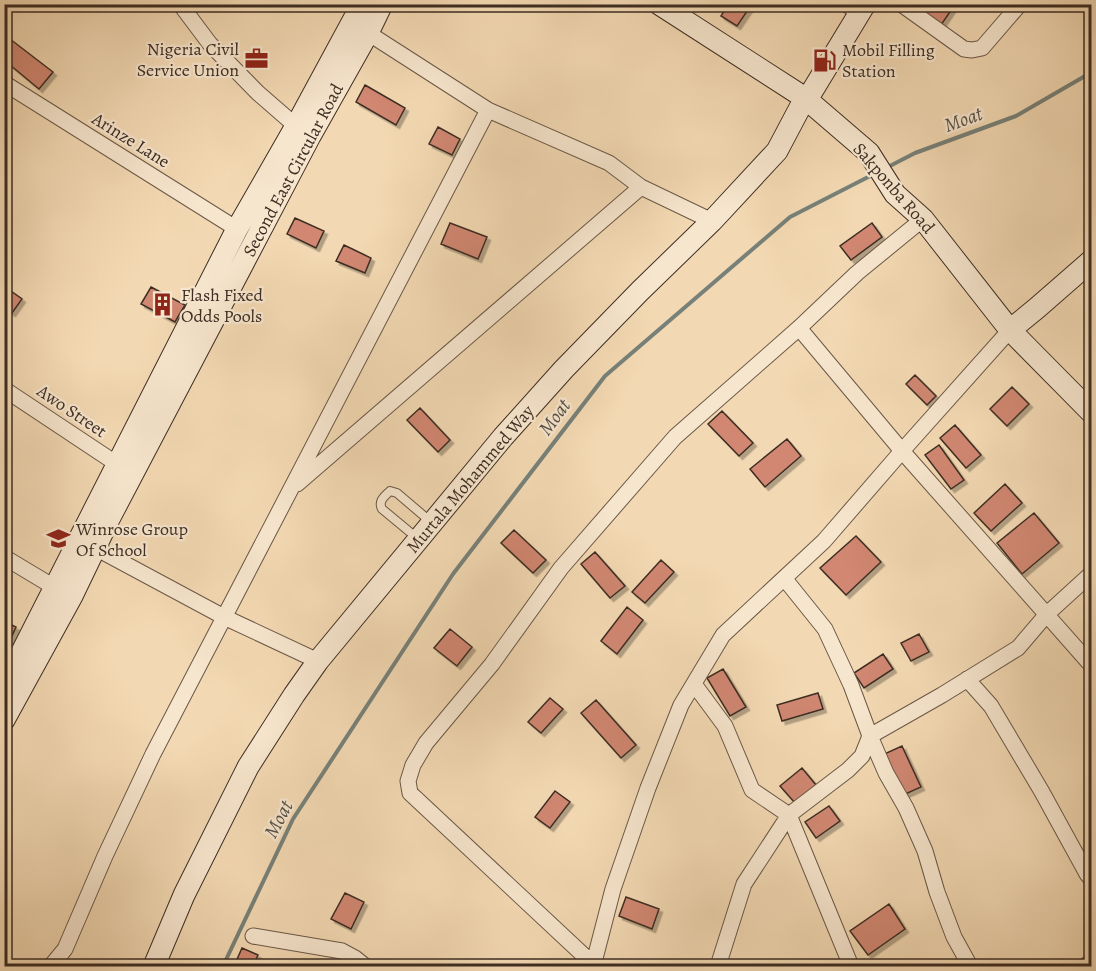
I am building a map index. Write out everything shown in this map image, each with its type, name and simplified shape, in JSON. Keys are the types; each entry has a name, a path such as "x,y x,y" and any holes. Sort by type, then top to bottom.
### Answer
{"main road":[{"name":"Second East Circular Road","path":"4,720 72,596 87,544 117,464 237,229 362,4"},
{"name":"Second East Circular Road","path":"4,687 54,587 87,544 382,4"},
{"name":"Sakponba Road","path":"659,4 805,98 869,153 895,194 923,219 1010,330 1092,413"},
{"name":"Murtala Mohammed Way","path":"154,966 184,895 248,767 318,661 503,437 564,369 712,221 777,151 805,98 811,93 854,9"},
{"path":"1010,330 1092,260"}],"street":[{"path":"180,4 210,44 258,93 296,126"},
{"path":"901,4 964,49 972,50 982,48 1020,4"},
{"path":"368,33 488,110 609,164 641,187 712,221"},
{"name":"Arinze Lane","path":"4,83 237,229"},
{"path":"51,966 65,949 148,764 488,110"},
{"path":"290,489 641,187"},
{"path":"923,219 857,273 799,328 675,437 561,568 492,664 426,743 413,765 408,781 410,793 593,966 613,888 644,799 681,705 723,636 824,541 1010,330"},
{"path":"799,328 902,451 1092,666"},
{"name":"Awo Street","path":"4,389 117,464"},
{"path":"87,544 224,617 318,661"},
{"path":"4,557 54,587"},
{"path":"718,966 744,884 789,815 848,770 862,756 870,736 1018,648 1047,614 1092,573"},
{"path":"784,578 825,629 851,685 886,772 906,808 925,851 954,937 970,966"},
{"path":"967,679 991,706 1092,880"},
{"path":"694,684 724,726 752,789 789,815 851,966"},
{"path":"253,936 342,951 365,966"},
{"path":"1085,966 1092,961"}],"lane":[{"path":"390,491 398,493 425,531 382,509 380,501 390,491"}],"building":[{"path":"728,4 752,4 737,26 721,16"},
{"path":"910,4 945,4 952,9 941,25"},
{"path":"10,39 53,72 39,89 4,60 4,48"},
{"path":"365,85 405,108 396,125 356,102"},
{"path":"438,127 460,139 452,155 429,144"},
{"path":"295,218 324,231 316,248 287,234"},
{"path":"450,223 487,237 478,259 441,244"},
{"path":"872,223 882,237 851,260 840,246"},
{"path":"344,245 371,258 365,273 336,261"},
{"path":"4,286 22,299 12,313 4,308"},
{"name":"Flash Fixed Odds Pools","path":"151,287 185,305 175,322 141,304"},
{"path":"915,375 936,396 927,405 906,384"},
{"path":"1012,387 1029,404 1007,426 990,409"},
{"path":"420,408 450,440 438,452 407,420"},
{"path":"722,411 753,443 739,456 708,424"},
{"path":"955,425 981,455 966,468 940,438"},
{"path":"787,439 801,456 765,487 750,469"},
{"path":"939,445 964,480 951,489 925,455"},
{"path":"1005,484 1022,503 991,531 974,513"},
{"path":"1034,513 1059,543 1022,574 997,543"},
{"path":"514,530 546,560 533,573 501,543"},
{"path":"856,536 881,562 846,595 820,568"},
{"path":"595,552 625,586 610,598 581,564"},
{"path":"661,560 674,572 645,603 632,592"},
{"path":"627,607 643,620 617,654 601,641"},
{"path":"4,621 16,627 6,649 4,649"},
{"path":"450,629 472,647 457,666 434,648"},
{"path":"919,634 929,652 911,661 901,643"},
{"path":"883,654 893,669 864,688 854,673"},
{"path":"723,669 746,707 730,716 707,678"},
{"path":"818,693 823,709 782,721 777,705"},
{"path":"550,698 563,709 541,733 528,722"},
{"path":"596,700 636,745 621,758 581,713"},
{"path":"902,746 921,787 901,796 882,755"},
{"path":"802,768 816,785 795,803 780,786"},
{"path":"555,791 570,802 550,828 535,817"},
{"path":"829,806 840,821 816,838 805,822"},
{"path":"1092,845 1092,867 1079,855"},
{"path":"345,893 364,902 351,929 331,919"},
{"path":"626,897 659,909 652,929 619,916"},
{"path":"889,904 905,929 868,955 850,931"},
{"path":"242,948 258,955 253,966 234,966"}],"waterway":[{"name":"Moat","path":"886,168 915,153 1016,116 1092,72"},
{"name":"Moat","path":"223,966 293,819 453,574 605,376 790,217 874,174"}],"place":[{"name":"Nigeria Civil Service Union","path":"257,59"},
{"name":"Mobil Filling Station","path":"824,60"},
{"name":"Flash Fixed Odds Pools","path":"163,305"},
{"name":"Winrose Group Of School","path":"58,539"}]}
